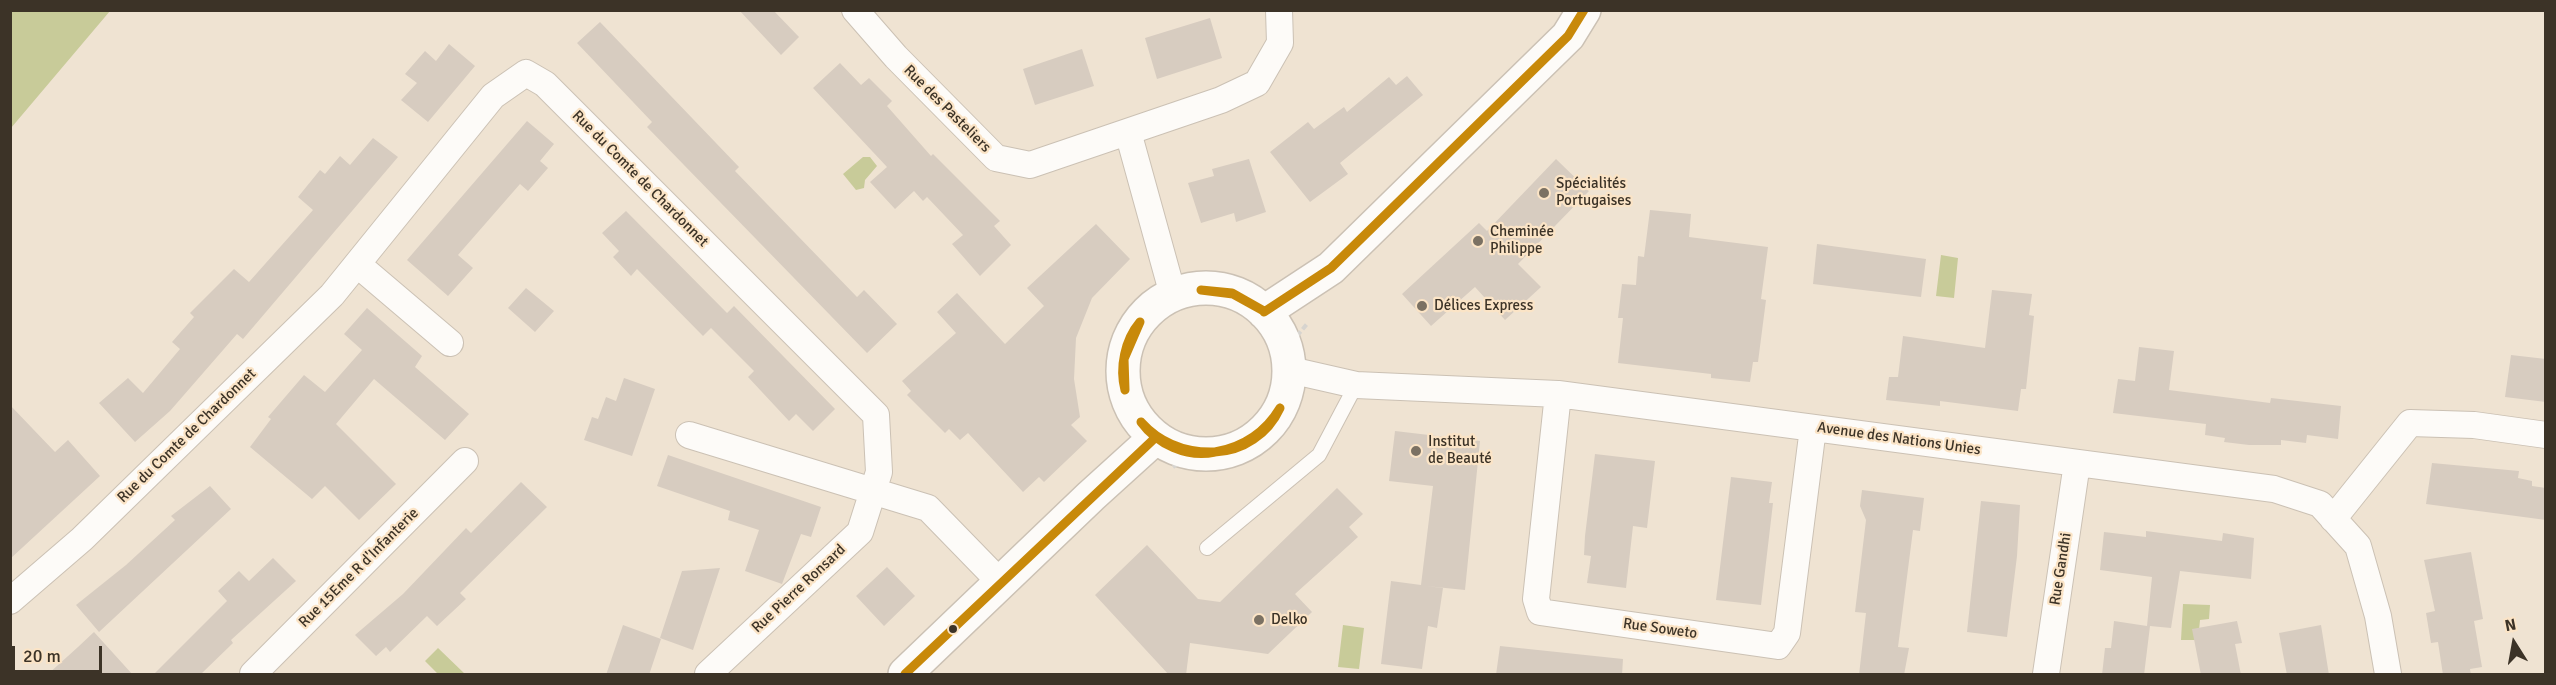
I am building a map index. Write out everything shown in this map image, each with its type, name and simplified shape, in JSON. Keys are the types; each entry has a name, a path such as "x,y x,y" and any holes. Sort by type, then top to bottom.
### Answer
{"main road":[{"path":"1264,312 1331,268 1568,36 1584,10"},
{"path":"1196,289 1221,290 1244,297 1264,312 1278,329 1286,348 1290,370 1286,396 1278,412 1255,439 1231,451 1205,454 1179,450 1155,438 1136,417 1132,408 1125,390 1123,361 1132,334 1149,311 1173,295 1196,289"},
{"path":"905,675 1000,582 1155,438"}],"street":[{"name":"Rue des Pasteliers","path":"855,10 896,57 996,158 1030,165 1221,100 1257,83 1280,43 1280,10"},
{"name":"Rue du Comte de Chardonnet","path":"10,601 90,531 333,294 493,96 526,73 545,84 876,415 879,472 871,492"},
{"path":"1128,132 1173,295"},
{"path":"357,264 450,343"},
{"name":"Avenue des Nations Unies","path":"1290,370 1356,385 1558,394 2274,489 2320,504 2358,546 2379,616 2388,675"},
{"name":"Rue Soweto","path":"1558,394 1536,599 1540,612 1778,646 1787,633 1814,428"},
{"path":"2333,519 2410,423 2474,425 2546,435"},
{"path":"688,435 928,508 1000,582"},
{"name":"Rue 15Eme R d'Infanterie","path":"253,675 465,461"},
{"name":"Rue Gandhi","path":"2046,675 2077,463"},
{"name":"Rue Pierre Ronsard","path":"708,675 860,532 871,492"}],"lane":[{"path":"1207,548 1319,455 1356,385"}],"shaded area":[{"path":"10,11 110,11 11,128"},
{"path":"863,157 870,157 877,166 865,180 864,188 856,190 843,174"},
{"path":"1941,255 1958,258 1954,298 1936,296"},
{"path":"2183,604 2210,605 2209,619 2200,620 2198,640 2181,640"},
{"path":"1343,625 1364,628 1359,669 1338,667"},
{"path":"438,648 465,674 438,674 425,661"}],"building":[{"path":"739,10 773,10 799,37 781,55"},
{"path":"1210,18 1222,58 1157,79 1145,38"},
{"path":"600,22 739,167 735,171 857,297 864,290 897,324 867,353 647,127 652,122 577,43"},
{"path":"449,44 475,66 428,122 401,100 417,83 405,74 425,51 436,61"},
{"path":"1082,49 1094,86 1035,105 1023,69"},
{"path":"840,63 861,85 869,78 892,101 887,106 931,156 933,154 1000,221 994,226 1011,245 980,276 952,244 963,235 927,197 923,201 914,191 895,209 870,182 887,167 813,88"},
{"path":"1407,76 1423,95 1340,163 1348,174 1310,202 1270,152 1308,122 1314,129 1344,107 1347,112 1389,77 1396,85"},
{"path":"527,121 554,144 540,161 548,168 528,191 520,184 458,255 473,268 448,296 407,260"},
{"path":"373,138 398,157 243,339 237,334 170,411 135,442 99,403 128,378 143,393 180,349 172,342 194,317 190,313 234,269 249,282 313,210 298,197 320,170 325,174 340,156 350,165"},
{"path":"1249,159 1266,212 1236,222 1234,213 1201,223 1188,183 1214,176 1212,169"},
{"path":"1556,159 1589,191 1518,264 1541,287 1505,320 1475,287 1431,326 1402,294 1479,223 1487,231"},
{"path":"1650,210 1691,214 1689,237 1768,247 1761,299 1766,300 1758,362 1753,362 1750,382 1711,378 1711,374 1618,363 1623,318 1618,318 1622,284 1636,285 1638,256 1644,257"},
{"path":"626,211 727,313 734,306 835,409 813,431 796,414 789,421 748,377 754,371 711,328 703,336 637,269 631,276 613,257 619,251 602,233"},
{"path":"1096,224 1130,259 1092,298 1076,338 1074,379 1080,417 1071,425 1087,441 1044,482 1039,477 1023,492 968,433 960,440 949,429 945,433 907,395 911,391 902,381 956,333 937,312 957,293 1005,344 1044,306 1027,288"},
{"path":"1817,244 1926,259 1921,297 1813,284"},
{"path":"526,288 554,311 535,332 508,308"},
{"path":"1992,290 2032,294 2029,315 2034,316 2026,389 2021,389 2018,411 1940,401 1940,406 1886,400 1889,377 1898,377 1903,336 1985,348"},
{"path":"367,308 422,356 415,367 469,414 445,440 374,379 336,424 396,484 359,520 325,486 312,499 250,447 271,419 268,417 304,375 325,392 362,350 344,334"},
{"path":"2139,347 2174,351 2169,390 2270,403 2271,398 2341,406 2338,439 2307,435 2306,443 2281,440 2281,445 2249,445 2224,442 2225,438 2205,435 2206,424 2113,413 2118,379 2135,381"},
{"path":"2511,355 2546,359 2546,402 2505,397"},
{"path":"624,378 655,389 632,456 584,440 592,417 598,419 606,397 616,401"},
{"path":"10,405 55,452 68,440 100,476 10,559"},
{"path":"1395,431 1480,441 1465,590 1426,586 1443,588 1437,628 1428,626 1422,669 1381,664 1391,581 1421,585 1433,486 1389,481"},
{"path":"1595,454 1655,461 1647,528 1633,526 1626,588 1587,583 1591,556 1584,555 1585,536"},
{"path":"668,455 821,507 811,537 801,534 782,584 745,571 759,530 728,520 730,511 657,486"},
{"path":"2432,463 2519,471 2518,478 2532,481 2532,486 2546,488 2546,520 2426,504"},
{"path":"1731,477 1772,482 1769,503 1773,503 1761,605 1716,600"},
{"path":"521,482 547,507 460,593 466,599 437,626 427,616 390,652 386,647 376,656 355,635 403,594 466,528 471,533"},
{"path":"210,486 231,509 99,632 76,605 126,565 175,520 171,516"},
{"path":"1337,488 1363,514 1349,527 1358,537 1295,594 1312,612 1268,654 1190,643 1186,675 1169,675 1095,595 1147,545 1198,599 1220,602"},
{"path":"1862,490 1924,498 1920,531 1913,530 1898,647 1909,648 1904,675 1859,675 1866,613 1855,612 1866,520 1860,506"},
{"path":"1981,501 2020,505 2017,556 2007,637 1967,632"},
{"path":"2146,531 2222,541 2223,533 2254,538 2251,579 2180,571 2171,628 2150,626 2144,675 2102,675 2105,648 2111,648 2114,621 2147,626 2152,577 2100,570 2104,532 2146,537"},
{"path":"2471,552 2483,619 2474,621 2482,667 2470,669 2471,675 2443,675 2438,642 2431,643 2426,613 2435,611 2424,560"},
{"path":"273,558 296,581 231,640 233,643 200,675 153,675 227,601 218,591 239,571 249,581"},
{"path":"887,567 915,596 884,626 856,596"},
{"path":"720,568 693,650 660,638 682,571"},
{"path":"2237,621 2242,643 2235,644 2241,675 2201,675 2192,629"},
{"path":"623,625 661,639 649,675 606,675"},
{"path":"2321,625 2329,675 2287,675 2279,633"},
{"path":"94,632 133,675 47,675 78,647"},
{"path":"1500,646 1623,659 1622,675 1496,675"}],"transit line":[{"path":"1264,312 1331,268 1568,36 1584,10"},
{"path":"1201,290 1233,294 1262,310"},
{"path":"1201,290 1232,293 1262,310"},
{"path":"1125,390 1123,363 1130,337 1140,322"},
{"path":"1125,390 1124,359 1140,322"},
{"path":"1215,452 1235,447 1260,432 1280,408"},
{"path":"1215,452 1235,448 1254,439 1269,426 1280,408"},
{"path":"1141,422 1156,436 1174,445 1193,451 1215,452"},
{"path":"1141,422 1155,437 1174,448 1194,453 1215,452"},
{"path":"905,674 1155,438"}],"place":[{"name":"Spécialités Portugaises","path":"1544,193"},
{"name":"Cheminée Philippe","path":"1478,241"},
{"name":"Délices Express","path":"1422,306"},
{"name":"Institut de Beauté","path":"1416,451"},
{"name":"Delko","path":"1259,620"}]}
